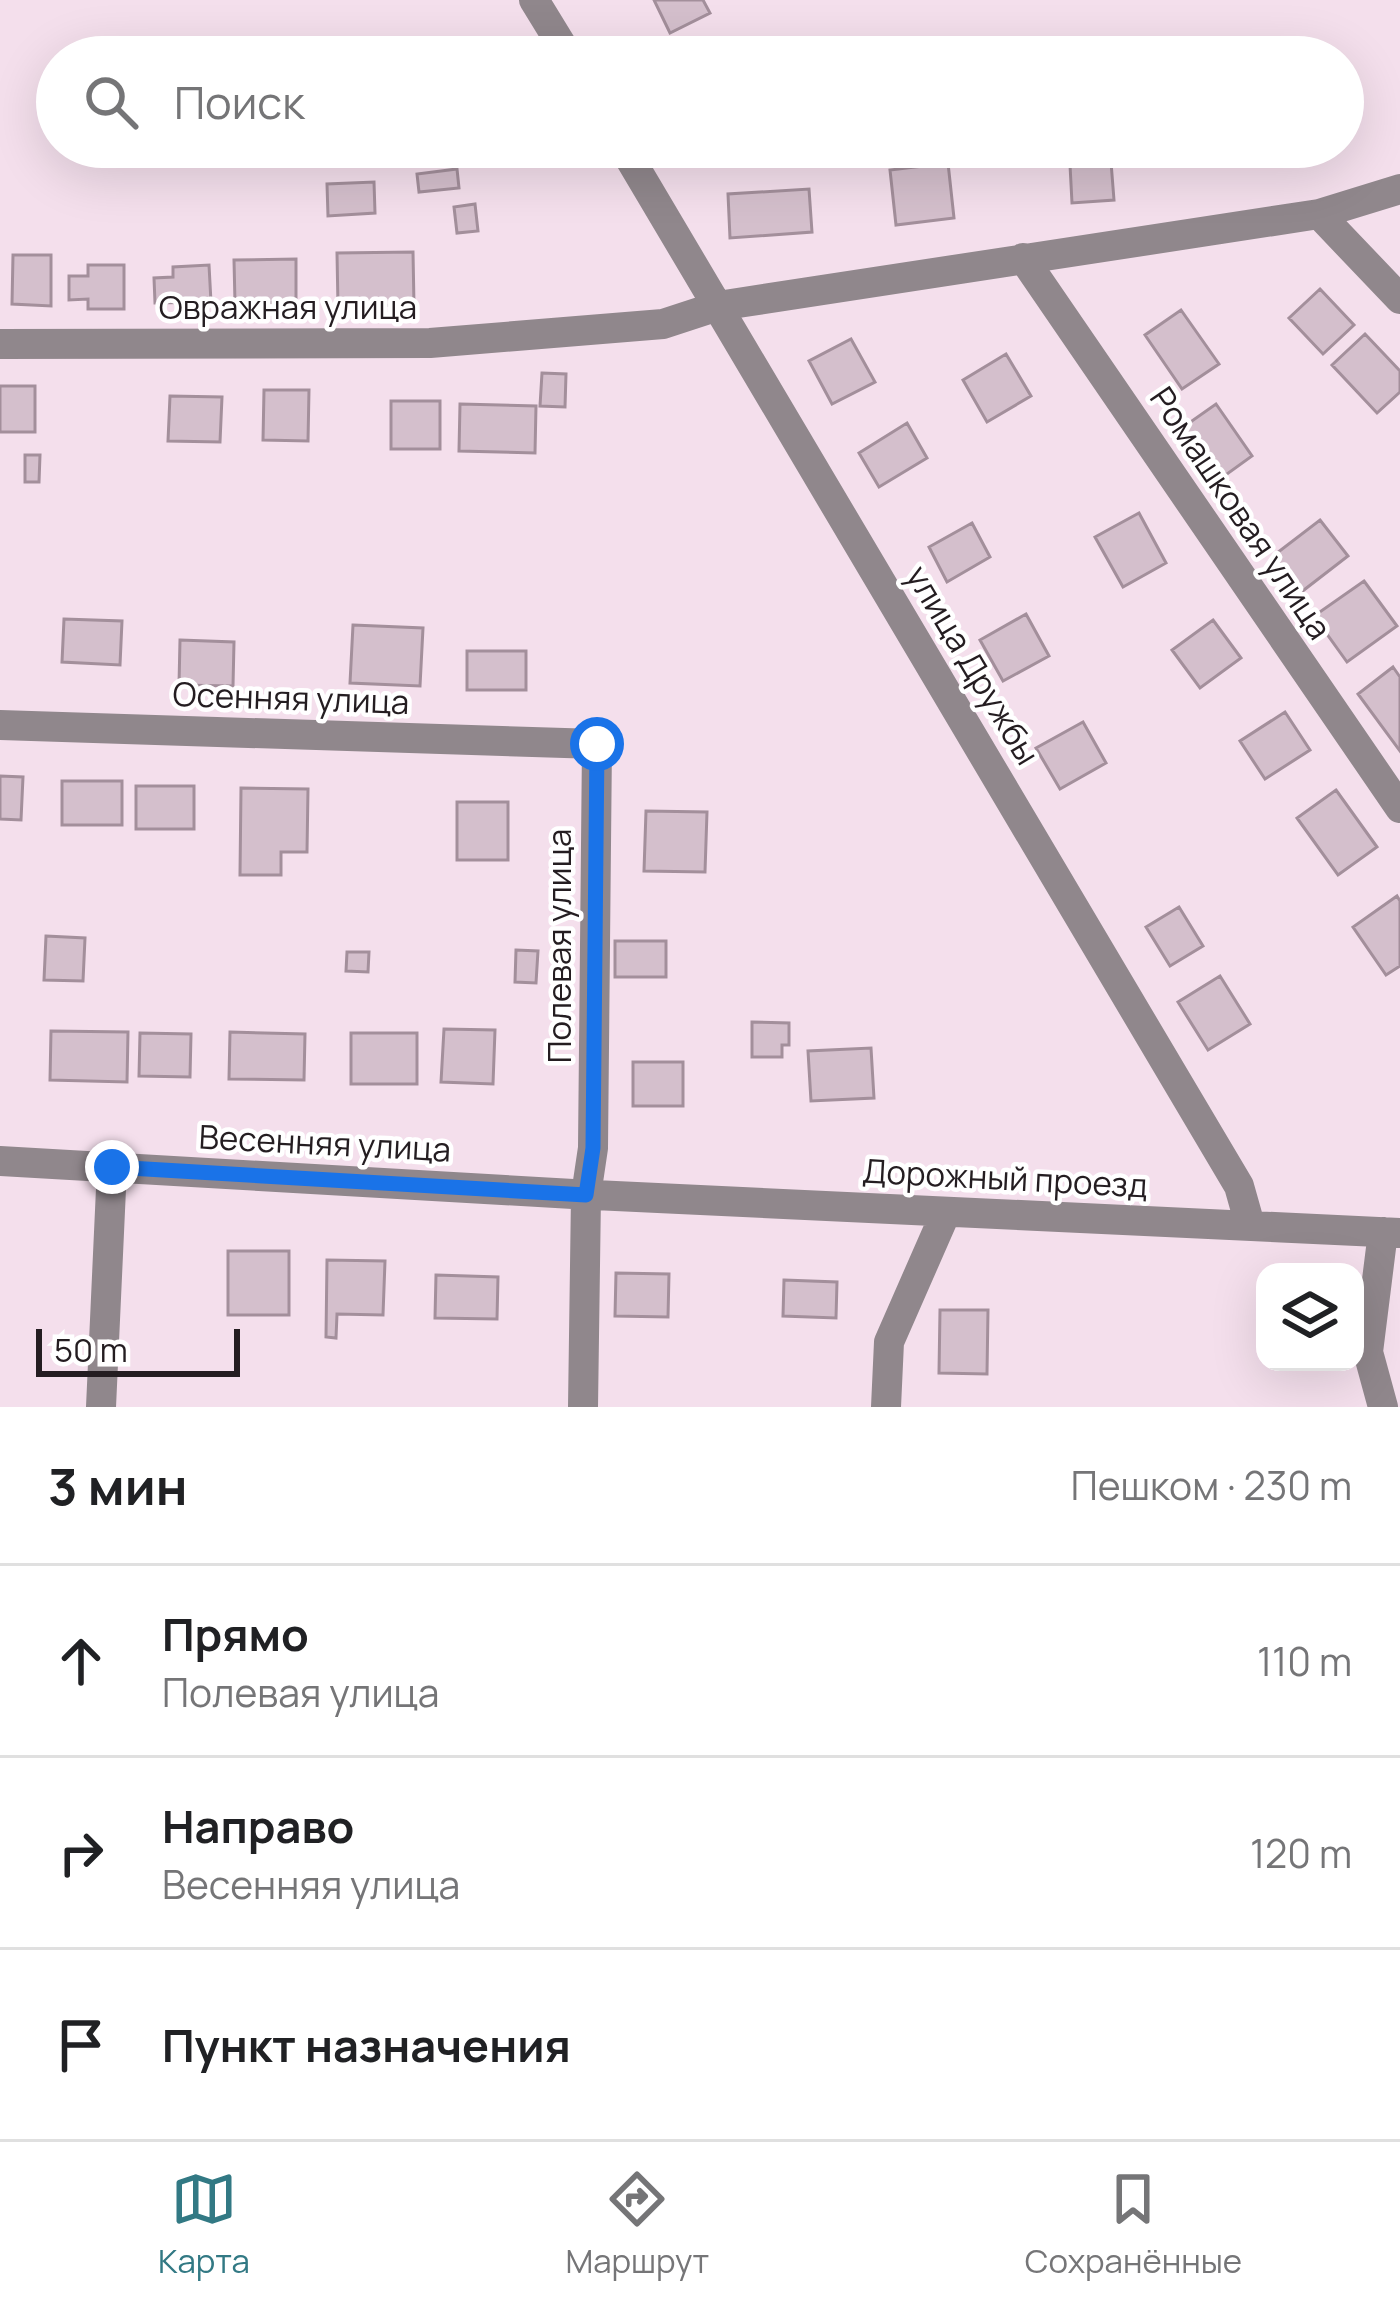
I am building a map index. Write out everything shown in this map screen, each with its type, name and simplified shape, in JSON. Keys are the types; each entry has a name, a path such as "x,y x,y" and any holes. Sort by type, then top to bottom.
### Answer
{"street":[{"path":"534,0 556,36"},
{"name":"улица Дружбы","path":"636,168 1239,1186 1250,1225"},
{"name":"Овражная улица","path":"0,344 430,343 663,324 718,306 1319,214 1400,189"},
{"path":"1319,214 1400,299"},
{"name":"Ромашковая улица","path":"1023,258 1400,808"},
{"name":"Осенняя улица","path":"0,724 588,744"},
{"name":"Полевая улица","path":"588,744 593,1148 589,1195"},
{"name":"Весенняя улица","path":"0,1161 589,1195"},
{"path":"101,1407 112,1167"},
{"path":"584,1407 589,1195"},
{"name":"Дорожный проезд","path":"589,1195 1392,1233"},
{"path":"886,1407 889,1342 946,1212"},
{"path":"1383,1407 1368,1352 1392,1233"}],"building":[{"path":"654,0 703,0 710,13 670,33"},
{"path":"949,168 954,218 896,225 890,170"},
{"path":"1070,168 1111,168 1114,200 1072,203"},
{"path":"457,169 459,188 419,192 417,174"},
{"path":"374,182 375,213 328,216 327,184"},
{"path":"809,189 812,232 730,238 728,194"},
{"path":"475,204 478,231 457,233 454,207"},
{"path":"413,252 414,305 338,306 337,253"},
{"path":"13,255 51,255 51,306 12,304"},
{"path":"296,259 296,302 235,303 234,260"},
{"path":"88,265 124,265 124,309 88,309 88,299 69,300 69,276 88,276"},
{"path":"209,265 211,302 155,303 154,278 173,277 173,267"},
{"path":"1320,289 1354,325 1323,354 1289,318"},
{"path":"1181,310 1219,364 1182,389 1145,335"},
{"path":"1365,334 1400,371 1400,392 1377,413 1332,365"},
{"path":"851,339 875,382 832,404 809,361"},
{"path":"1006,354 1031,396 987,422 963,380"},
{"path":"542,373 566,374 565,407 540,406"},
{"path":"0,386 35,386 35,432 0,432"},
{"path":"264,390 309,390 308,441 263,440"},
{"path":"170,396 222,397 220,442 168,441"},
{"path":"391,401 440,401 440,449 391,449"},
{"path":"460,404 536,406 535,453 459,451"},
{"path":"1216,404 1252,456 1216,482 1179,430"},
{"path":"907,423 927,458 879,487 859,453"},
{"path":"25,455 40,455 39,482 25,482"},
{"path":"1139,513 1166,563 1123,587 1095,537"},
{"path":"1320,520 1348,556 1300,593 1273,556"},
{"path":"972,523 990,557 947,582 929,547"},
{"path":"1364,581 1397,626 1347,662 1314,616"},
{"path":"1026,614 1049,656 1003,681 980,640"},
{"path":"64,619 122,621 120,665 62,662"},
{"path":"1213,620 1241,658 1200,688 1172,650"},
{"path":"353,625 423,628 420,686 350,683"},
{"path":"180,640 234,642 233,686 179,685"},
{"path":"467,651 526,651 526,690 467,690"},
{"path":"1393,667 1400,677 1400,751 1358,694"},
{"path":"1285,712 1310,750 1265,779 1240,741"},
{"path":"1083,722 1106,763 1060,789 1036,748"},
{"path":"0,776 23,777 21,820 0,819"},
{"path":"62,781 122,781 122,825 62,825"},
{"path":"136,786 194,786 194,829 136,829"},
{"path":"241,788 308,789 307,852 281,852 281,875 240,875"},
{"path":"1336,790 1377,847 1338,875 1297,818"},
{"path":"457,802 508,802 508,860 457,860"},
{"path":"646,811 707,812 705,872 644,871"},
{"path":"1397,896 1400,966 1386,975 1353,927"},
{"path":"1179,907 1203,946 1170,966 1146,927"},
{"path":"46,936 85,938 83,981 44,980"},
{"path":"615,941 666,941 666,977 615,977"},
{"path":"516,950 538,951 536,983 515,982"},
{"path":"347,952 369,952 368,972 346,971"},
{"path":"1220,976 1250,1024 1208,1050 1178,1002"},
{"path":"752,1022 789,1023 789,1045 782,1045 782,1057 752,1057"},
{"path":"444,1029 495,1030 493,1084 441,1082"},
{"path":"51,1031 128,1032 127,1082 50,1080"},
{"path":"230,1032 305,1034 304,1080 229,1079"},
{"path":"140,1033 191,1034 190,1077 139,1076"},
{"path":"351,1033 417,1033 417,1084 351,1084"},
{"path":"871,1048 874,1098 811,1101 808,1051"},
{"path":"633,1062 683,1062 683,1106 633,1106"},
{"path":"228,1251 289,1251 289,1315 228,1315"},
{"path":"327,1260 385,1261 383,1315 337,1314 336,1338 326,1337"},
{"path":"616,1273 669,1274 668,1317 615,1316"},
{"path":"436,1275 498,1277 497,1319 435,1318"},
{"path":"784,1280 837,1282 836,1318 783,1316"},
{"path":"940,1310 988,1310 987,1374 939,1373"}],"route":[{"path":"112,1167 586,1195 593,1148 597,744"}]}
